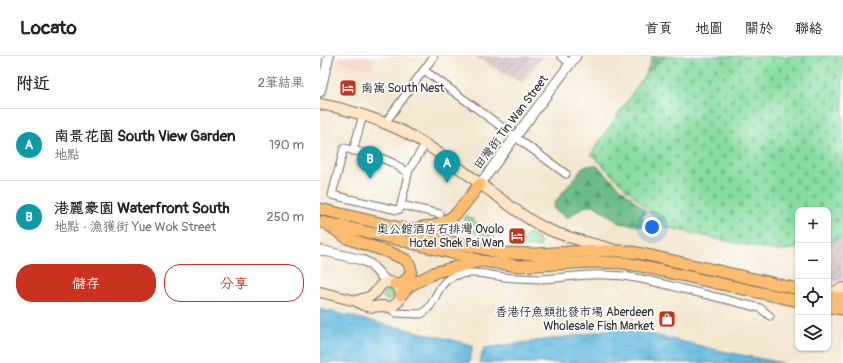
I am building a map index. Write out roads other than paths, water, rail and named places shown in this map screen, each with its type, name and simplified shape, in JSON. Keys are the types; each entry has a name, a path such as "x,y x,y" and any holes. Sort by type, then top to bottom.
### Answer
{"main road":[{"path":"320,104 363,115 402,131 445,158 531,220 565,237 622,251 654,256 795,288"},
{"path":"409,230 434,226 451,218 458,212 480,184"},
{"path":"320,209 502,253 537,254 587,251 622,251"},
{"path":"322,223 350,228 482,261 519,266 592,262 624,263 653,268 795,300"},
{"path":"322,223 348,238 391,253 406,260 410,266 410,275 404,282 384,286 365,299 356,302"},
{"path":"320,292 372,307 393,306 409,286 436,272 482,261"},
{"path":"384,286 398,287 400,298"},
{"path":"384,286 377,300 386,307"},
{"path":"831,294 843,288"},
{"path":"831,296 843,299"},
{"path":"831,307 843,309"}],"street":[{"path":"320,92 329,56"},
{"path":"385,123 434,56"},
{"path":"561,56 573,60"},
{"name":"田灣街 Tin Wan Street","path":"480,184 573,60"},
{"path":"424,70 566,174"},
{"path":"353,151 363,115"},
{"path":"408,172 379,157 344,148 332,195 397,210 400,209 408,172 425,145"},
{"path":"401,205 440,214"},
{"path":"320,250 362,260 370,264 384,286"},
{"path":"386,307 396,313 424,313 431,305 443,284 454,276 465,274 482,273 514,278 539,279 605,275 635,277 760,308 770,316"},
{"path":"400,298 406,314"}],"water":[{"path":"320,309 473,345 469,363 320,363"},
{"path":"619,328 783,363 479,363 484,348 574,336"}],"place":[{"name":"南寓 South Nest","path":"348,88"},
{"name":"港麗豪園 Waterfront South","path":"370,179"},
{"name":"南景花園 South View Garden","path":"447,183"},
{"name":"奧公館酒店石排灣 Ovolo Hotel Shek Pai Wan","path":"517,236"},
{"name":"香港仔魚類批發市場 Aberdeen Wholesale Fish Market","path":"667,319"}]}
